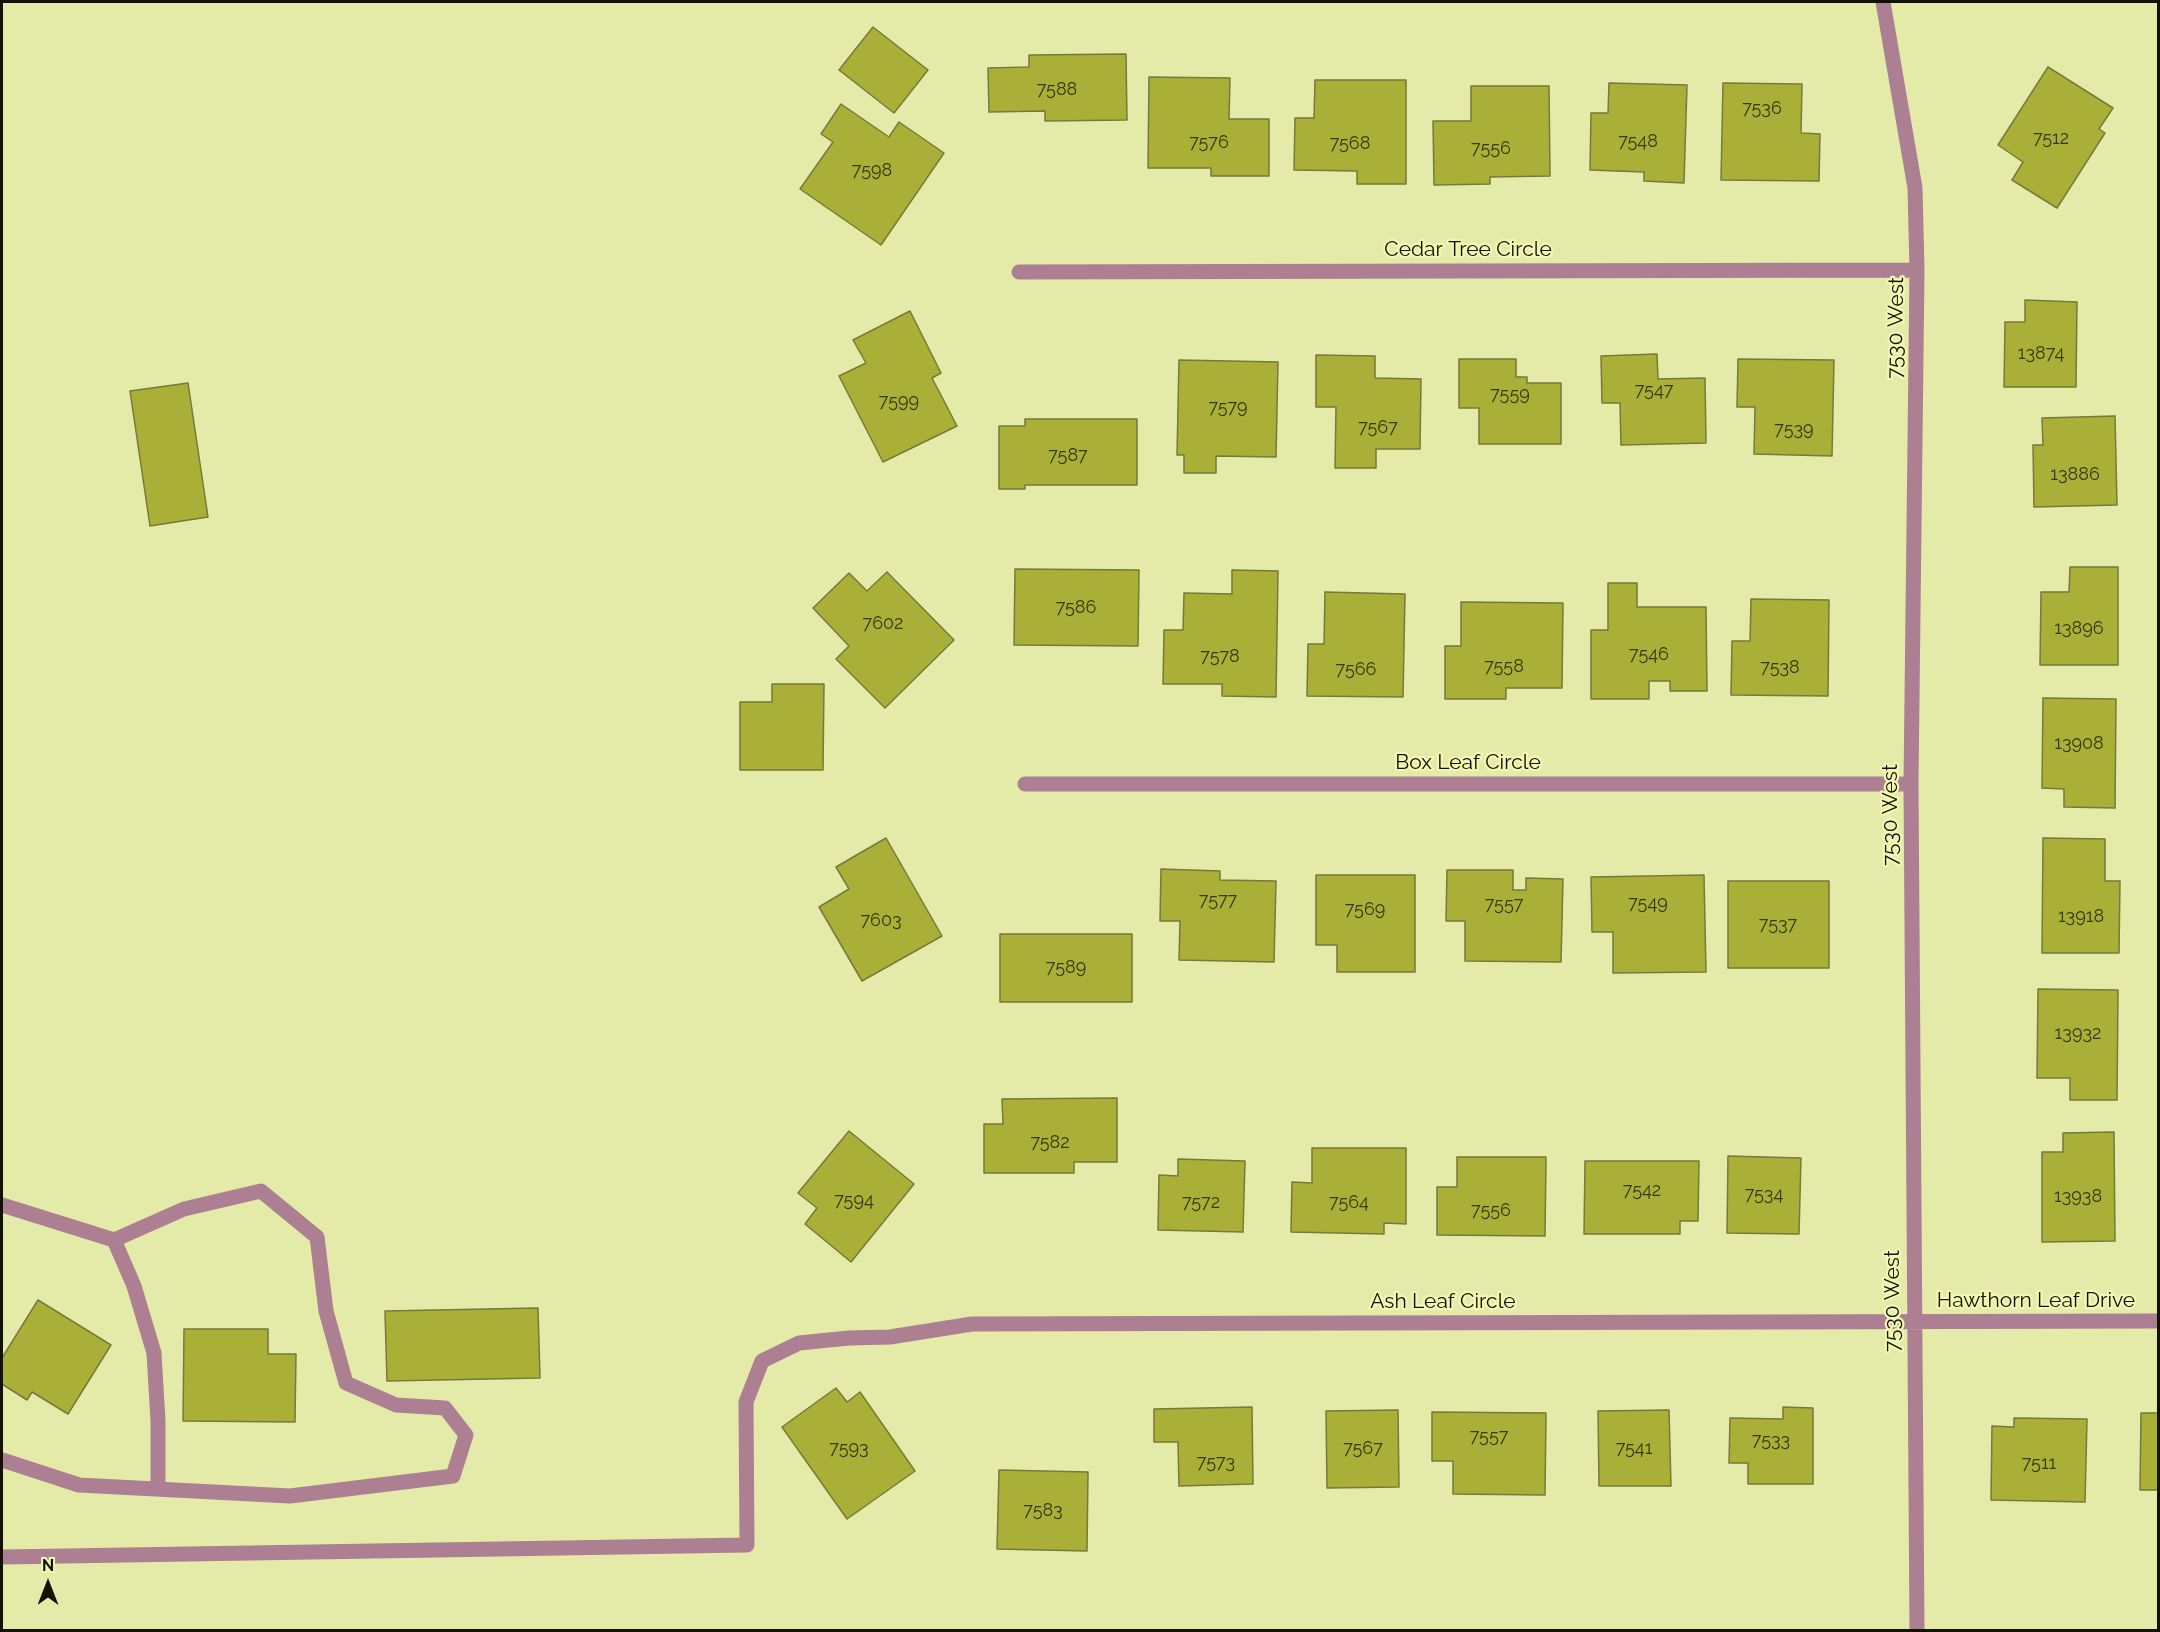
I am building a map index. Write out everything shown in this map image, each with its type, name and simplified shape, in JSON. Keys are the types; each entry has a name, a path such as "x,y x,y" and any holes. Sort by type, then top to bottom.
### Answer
{"street":[{"name":"7530 West","path":"1883,2 1915,188 1917,270 1911,784 1917,1630"},
{"name":"Cedar Tree Circle","path":"1019,272 1917,270"},
{"name":"Box Leaf Circle","path":"1025,784 1911,784"},
{"path":"2,1205 114,1240 184,1209 261,1191 317,1237 326,1311 346,1383 396,1405 445,1408 466,1435 453,1476 290,1496 79,1485 2,1460"},
{"path":"114,1240 134,1286 154,1353 158,1421 158,1489"},
{"name":"Hawthorn Leaf Drive","path":"1914,1322 2158,1321"},
{"name":"Ash Leaf Circle","path":"2,1557 747,1545 746,1402 762,1360 799,1343 890,1337 972,1324 1914,1322"}],"building":[{"path":"873,27 928,70 894,113 839,70"},
{"path":"1126,54 1127,120 1045,121 1045,111 989,112 988,68 1029,67 1029,55"},
{"path":"2048,67 2113,108 2099,129 2105,133 2057,208 2012,180 2023,162 1998,145"},
{"path":"1149,77 1230,78 1229,119 1269,119 1269,176 1211,176 1211,168 1148,168"},
{"path":"1315,80 1406,80 1406,184 1357,184 1357,171 1294,170 1295,118 1314,118"},
{"path":"1609,83 1687,85 1684,183 1644,181 1644,172 1590,170 1591,113 1608,113"},
{"path":"1723,83 1802,84 1801,133 1820,134 1819,181 1721,180"},
{"path":"1471,86 1549,86 1550,176 1490,177 1490,184 1434,185 1433,121 1471,121"},
{"path":"841,104 889,137 899,122 944,153 881,245 800,189 833,142 821,134"},
{"path":"2025,300 2077,302 2076,387 2004,387 2005,322 2025,322"},
{"path":"910,311 941,373 932,378 957,426 883,462 839,376 866,363 853,340"},
{"path":"1657,354 1658,379 1705,378 1706,443 1621,445 1620,403 1602,403 1601,356"},
{"path":"1316,355 1375,356 1375,378 1421,379 1420,449 1376,449 1376,468 1335,468 1336,407 1316,407"},
{"path":"1459,359 1516,359 1516,377 1527,377 1527,383 1561,383 1561,444 1479,444 1479,408 1459,408"},
{"path":"1738,359 1834,360 1832,456 1754,454 1755,407 1737,407"},
{"path":"1179,360 1278,362 1276,457 1216,456 1216,473 1184,473 1184,455 1177,455"},
{"path":"188,383 208,517 150,526 130,391"},
{"path":"2115,416 2117,505 2034,507 2033,445 2043,445 2042,418"},
{"path":"1025,419 1137,419 1137,485 1025,485 1025,489 999,489 999,426 1025,426"},
{"path":"2070,567 2118,567 2118,665 2040,665 2041,592 2069,592"},
{"path":"1015,569 1139,570 1138,646 1014,645"},
{"path":"1232,570 1278,571 1276,697 1222,696 1222,684 1163,684 1164,630 1183,630 1184,593 1232,594"},
{"path":"887,572 954,640 885,708 836,659 849,646 813,608 849,573 867,591"},
{"path":"1608,583 1637,583 1637,607 1706,607 1707,691 1670,691 1670,681 1649,681 1649,699 1591,699 1591,630 1608,630"},
{"path":"1325,592 1405,594 1403,697 1307,696 1308,644 1324,644"},
{"path":"1751,599 1829,600 1828,696 1731,695 1732,641 1750,641"},
{"path":"1461,602 1563,603 1562,688 1506,688 1506,699 1445,699 1445,646 1461,646"},
{"path":"772,684 824,684 823,770 740,770 740,702 772,702"},
{"path":"2043,698 2116,699 2115,808 2064,807 2064,789 2042,788"},
{"path":"886,838 942,936 862,981 819,907 849,889 836,867"},
{"path":"2043,838 2105,839 2105,881 2120,881 2119,953 2042,953"},
{"path":"1161,869 1220,871 1220,880 1276,881 1274,962 1179,960 1180,921 1160,921"},
{"path":"1447,870 1513,870 1513,890 1526,890 1526,878 1563,879 1561,962 1465,961 1465,921 1446,921"},
{"path":"1316,875 1415,875 1415,972 1337,972 1337,945 1316,945"},
{"path":"1704,875 1706,972 1613,973 1613,932 1592,932 1591,877"},
{"path":"1728,881 1829,881 1829,968 1728,968"},
{"path":"1000,934 1132,934 1132,1002 1000,1002"},
{"path":"2038,989 2118,990 2117,1100 2070,1100 2070,1078 2037,1078"},
{"path":"1117,1098 1117,1162 1074,1162 1074,1173 984,1173 984,1124 1003,1124 1002,1099"},
{"path":"849,1131 914,1184 851,1262 805,1224 817,1208 798,1193"},
{"path":"2114,1132 2115,1241 2042,1242 2042,1152 2063,1152 2063,1133"},
{"path":"1312,1148 1406,1148 1406,1224 1384,1223 1384,1234 1291,1232 1292,1182 1312,1183"},
{"path":"1728,1156 1801,1158 1799,1234 1727,1233"},
{"path":"1457,1157 1546,1157 1545,1236 1437,1235 1437,1187 1457,1187"},
{"path":"1178,1159 1245,1161 1243,1232 1158,1230 1159,1175 1178,1176"},
{"path":"1585,1161 1699,1161 1698,1221 1680,1221 1680,1234 1584,1234"},
{"path":"38,1300 111,1345 68,1414 32,1392 27,1400 2,1384 2,1358"},
{"path":"538,1308 540,1378 387,1381 385,1311"},
{"path":"184,1329 268,1329 268,1354 296,1354 295,1422 183,1421"},
{"path":"836,1388 847,1402 860,1392 915,1471 847,1519 782,1427"},
{"path":"1252,1407 1253,1484 1179,1486 1178,1442 1154,1442 1154,1409"},
{"path":"1783,1407 1813,1408 1813,1484 1748,1484 1748,1463 1729,1463 1730,1418 1783,1419"},
{"path":"1398,1410 1399,1487 1327,1488 1326,1411"},
{"path":"1669,1410 1671,1486 1599,1486 1598,1411"},
{"path":"1432,1412 1546,1413 1545,1495 1453,1494 1453,1461 1432,1461"},
{"path":"2141,1413 2158,1413 2158,1490 2140,1490"},
{"path":"2014,1418 2087,1419 2085,1502 1991,1500 1992,1426 2014,1427"},
{"path":"999,1470 1088,1472 1087,1551 997,1549"}]}
